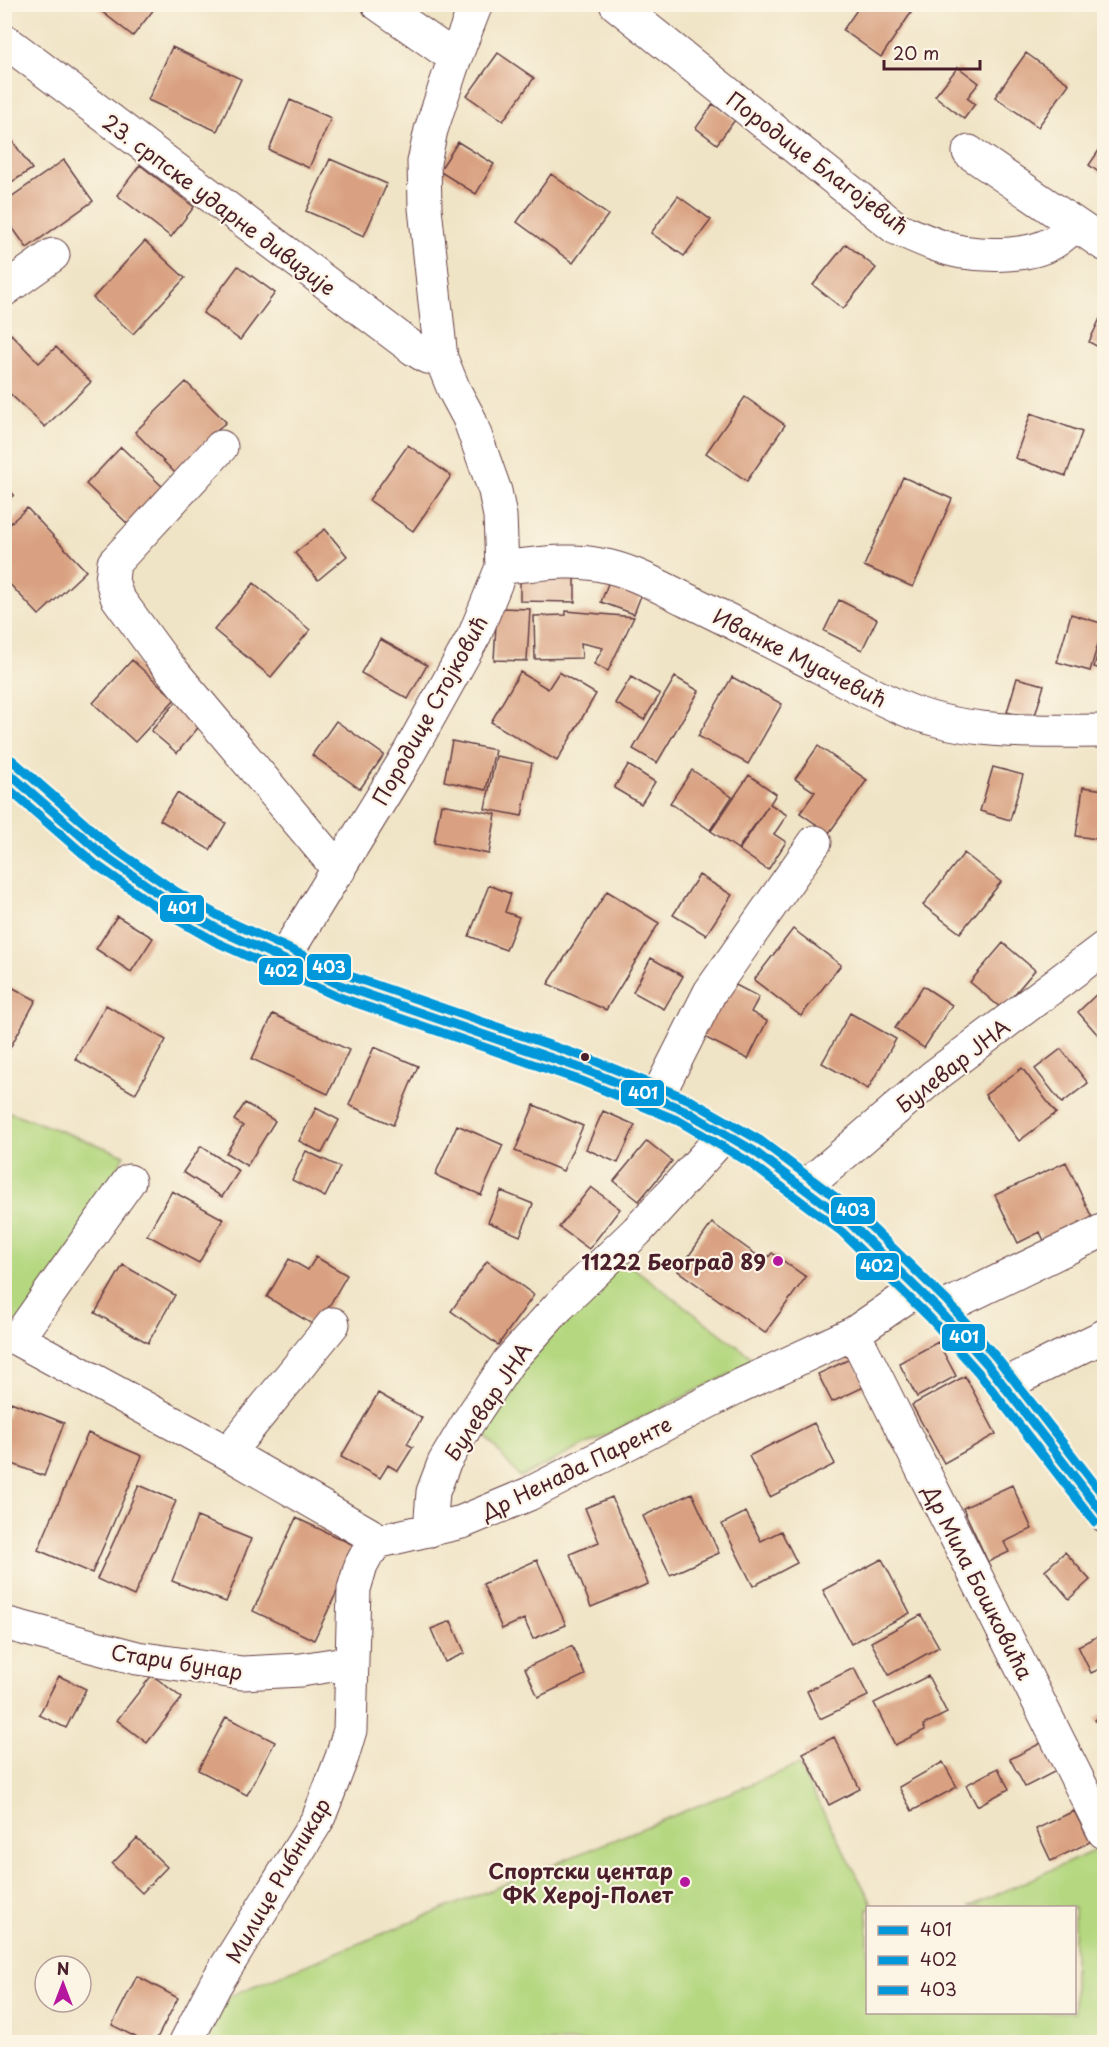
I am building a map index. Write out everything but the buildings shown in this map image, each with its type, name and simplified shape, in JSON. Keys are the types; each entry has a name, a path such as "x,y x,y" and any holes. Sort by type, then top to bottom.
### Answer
{"street":[{"path":"378,4 455,58"},
{"name":"Породице Стојковић","path":"283,959 405,760 475,634 501,567 500,516 495,491 469,418 441,358 425,208 424,162 431,130 476,4"},
{"name":"Породице Благојевић","path":"615,4 897,228 927,242 961,252 1014,254 1056,242 1074,225"},
{"name":"23. српске ударне дивизије","path":"4,40 414,349 426,357 441,358"},
{"path":"969,152 1104,244"},
{"path":"4,290 53,255"},
{"path":"221,447 114,563 112,580 117,597 163,660 339,870"},
{"name":"Иванке Муачевић","path":"501,567 572,562 612,567 638,576 878,697 913,712 943,721 984,729 1012,731 1104,731"},
{"path":"4,769 102,854 169,901 221,931 340,985 586,1070 684,1110 754,1151 850,1223 929,1299 1004,1386 1104,1515"},
{"path":"656,1099 710,992 815,842"},
{"name":"Булевар ЈНА","path":"804,1188 933,1077 1104,948"},
{"name":"Булевар ЈНА","path":"430,1530 433,1492 444,1462 509,1361 559,1306 637,1231 726,1133"},
{"path":"129,1181 11,1337 228,1453 381,1541"},
{"path":"929,1299 1104,1230"},
{"name":"Др Ненада Паренте","path":"381,1541 462,1522 529,1494 735,1388 929,1299"},
{"path":"228,1453 333,1324"},
{"name":"Др Мила Бошковића","path":"854,1333 1104,1832"},
{"path":"1004,1386 1104,1336"},
{"name":"Милице Рибникар","path":"186,2043 215,1985 318,1819 350,1730 354,1589 361,1565 368,1552 381,1541"},
{"name":"Стари бунар","path":"4,1623 137,1658 242,1673 301,1670 352,1662"}],"green space":[{"path":"4,1110 125,1155 17,1339 5,1335"},
{"path":"623,1260 757,1361 520,1477 478,1427 557,1326"},
{"name":"Спортски центар ФК Херој-Полет","path":"798,1765 873,1906 866,1906 866,2014 1076,2014 1076,1906 971,1906 1100,1848 1104,1857 1104,2042 206,2042 227,1997"}],"transit line":[{"name":"403","path":"12,760 109,845 175,891 226,920 344,974 590,1059 688,1099 761,1141 858,1214 947,1301 996,1357 1104,1496"},
{"name":"401","path":"4,769 102,854 169,901 221,931 340,985 586,1070 684,1110 754,1151 850,1223 939,1310 987,1364 1104,1515"},
{"name":"402","path":"4,785 95,864 162,911 216,942 336,996 582,1081 679,1121 747,1161 842,1232 930,1318 978,1372 1095,1522"}],"place":[{"name":"11222 Београд 89","path":"778,1261"},
{"name":"Спортски центар ФК Херој-Полет","path":"685,1882"}]}
